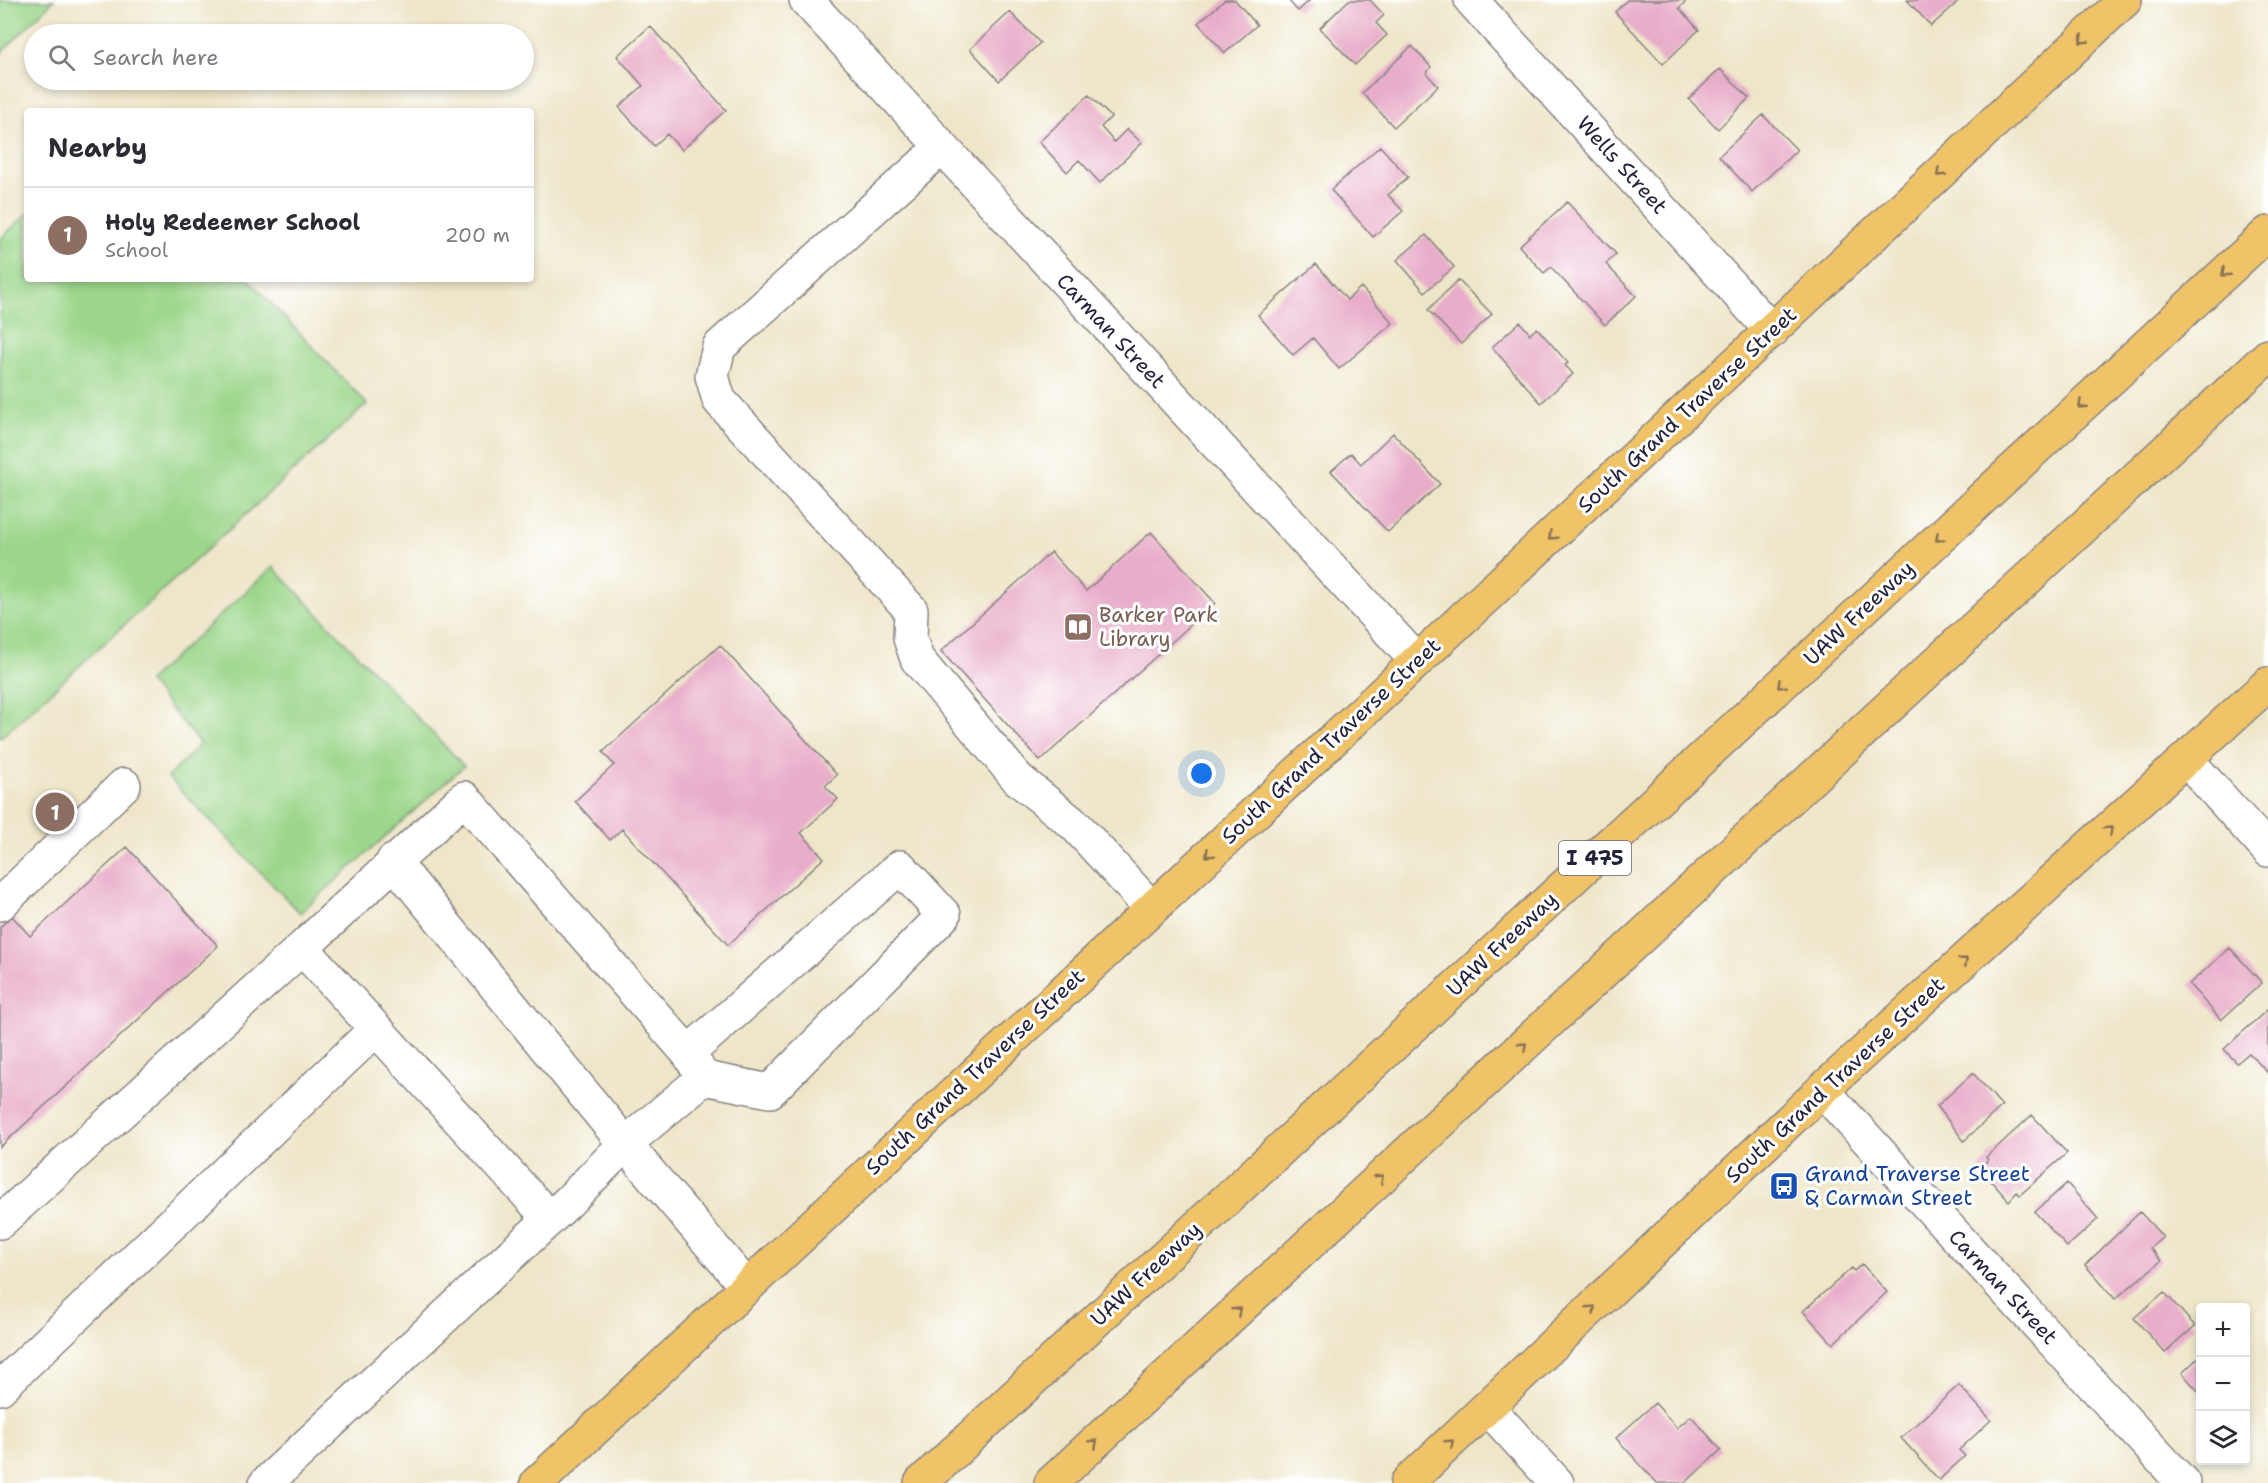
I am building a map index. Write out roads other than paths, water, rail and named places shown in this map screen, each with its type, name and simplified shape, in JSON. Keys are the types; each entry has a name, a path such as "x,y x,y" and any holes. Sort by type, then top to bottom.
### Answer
{"main road":[{"name":"South Grand Traverse Street","path":"537,1483 1772,331 2110,5"},
{"name":"UAW Freeway","path":"921,1483 2268,233"},
{"path":"1051,1483 2268,356"},
{"name":"South Grand Traverse Street","path":"1407,1483 1822,1090 2268,684"}],"street":[{"name":"Carman Street","path":"806,0 1417,661"},
{"name":"Wells Street","path":"1471,0 1772,331"},
{"path":"941,148 719,347 712,376 719,400 911,610 910,638 917,659 1018,779 1076,826 1151,908"},
{"path":"2186,759 2268,850"},
{"path":"0,904 124,785"},
{"path":"6,1205 302,948 393,861 464,798 696,1066 770,1091 944,915 900,867 696,1066 626,1144 550,1220 266,1483"},
{"path":"393,861 746,1286"},
{"path":"302,948 550,1220"},
{"path":"0,1388 376,1029"},
{"name":"Carman Street","path":"1822,1090 2183,1483"},
{"path":"1488,1408 1557,1483"}],"place":[{"name":"Barker Park Library","path":"1078,627"},
{"name":"Holy Redeemer School","path":"55,812"},
{"name":"Grand Traverse Street & Carman Street","path":"1784,1186"}]}
